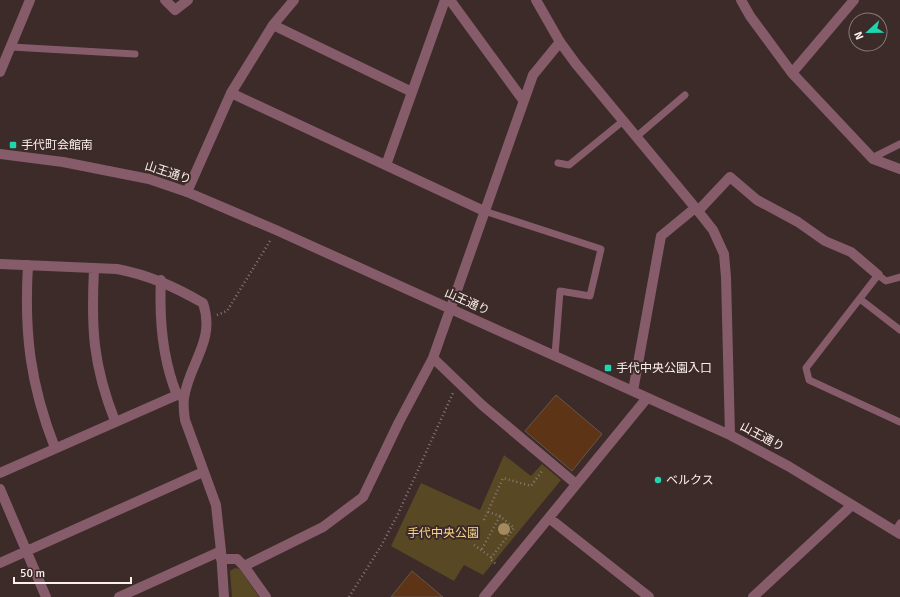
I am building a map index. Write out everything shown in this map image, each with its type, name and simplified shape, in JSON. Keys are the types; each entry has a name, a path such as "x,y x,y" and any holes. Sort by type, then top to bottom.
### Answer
{"street":[{"path":"0,72 30,0"},
{"path":"165,0 175,10 188,0"},
{"path":"187,192 231,93 273,25 294,0"},
{"path":"386,165 445,0"},
{"path":"450,0 523,100"},
{"path":"536,0 560,42 713,230 724,254 726,277 730,435"},
{"path":"741,0 750,16 792,73 872,158 900,169"},
{"path":"792,73 849,2"},
{"path":"273,25 412,92"},
{"path":"244,566 323,527 363,497 399,422 433,358 523,100 533,76 560,42"},
{"path":"231,93 484,211"},
{"name":"山王通り","path":"0,154 63,162 149,179 187,192 276,230 730,435 788,466 852,505 898,529"},
{"path":"633,391 661,236 696,209 730,177 757,200 798,222 825,241 851,252 878,275"},
{"path":"0,264 124,270 161,280 203,303 207,318 206,338 181,396 115,421 0,473"},
{"path":"28,265 26,301 29,357 44,419 55,448"},
{"path":"94,268 92,316 96,357 103,389 115,421"},
{"path":"161,280 160,303 163,347 169,375 181,396 185,420 216,505 224,597"},
{"path":"433,358 458,382 576,484"},
{"path":"484,597 647,398"},
{"path":"0,563 203,472"},
{"path":"0,489 46,597"},
{"path":"753,597 852,505"},
{"path":"548,518 649,597"},
{"path":"119,597 221,555 237,559 244,566 266,597"}],"lane":[{"path":"11,47 135,54"},
{"path":"636,137 685,95"},
{"path":"558,163 569,165 623,121"},
{"path":"872,158 900,144"},
{"path":"484,211 601,249 590,296 560,291 555,356"},
{"path":"900,277 886,281 878,275 806,368 809,380 900,422"},
{"path":"860,299 900,330"}],"path":[{"path":"207,318 227,311 276,230"},
{"path":"349,597 381,546 397,516 458,382"},
{"path":"484,520 503,478 531,486 549,462"},
{"path":"488,512 500,516 514,528 491,557"},
{"path":"482,549 500,516"},
{"path":"474,545 482,549 496,564"}],"green space":[{"name":"手代中央公園","path":"504,455 531,476 542,464 561,480 483,575 464,565 454,581 391,546 421,483 480,510"},
{"path":"235,568 240,569 259,597 232,597 230,571"}],"building":[{"path":"556,395 602,434 572,471 525,431"},
{"path":"412,571 443,597 391,597"}],"place":[{"name":"手代町会館南","path":"13,145"},
{"name":"手代中央公園入口","path":"608,368"},
{"name":"ベルクス","path":"658,480"}]}
